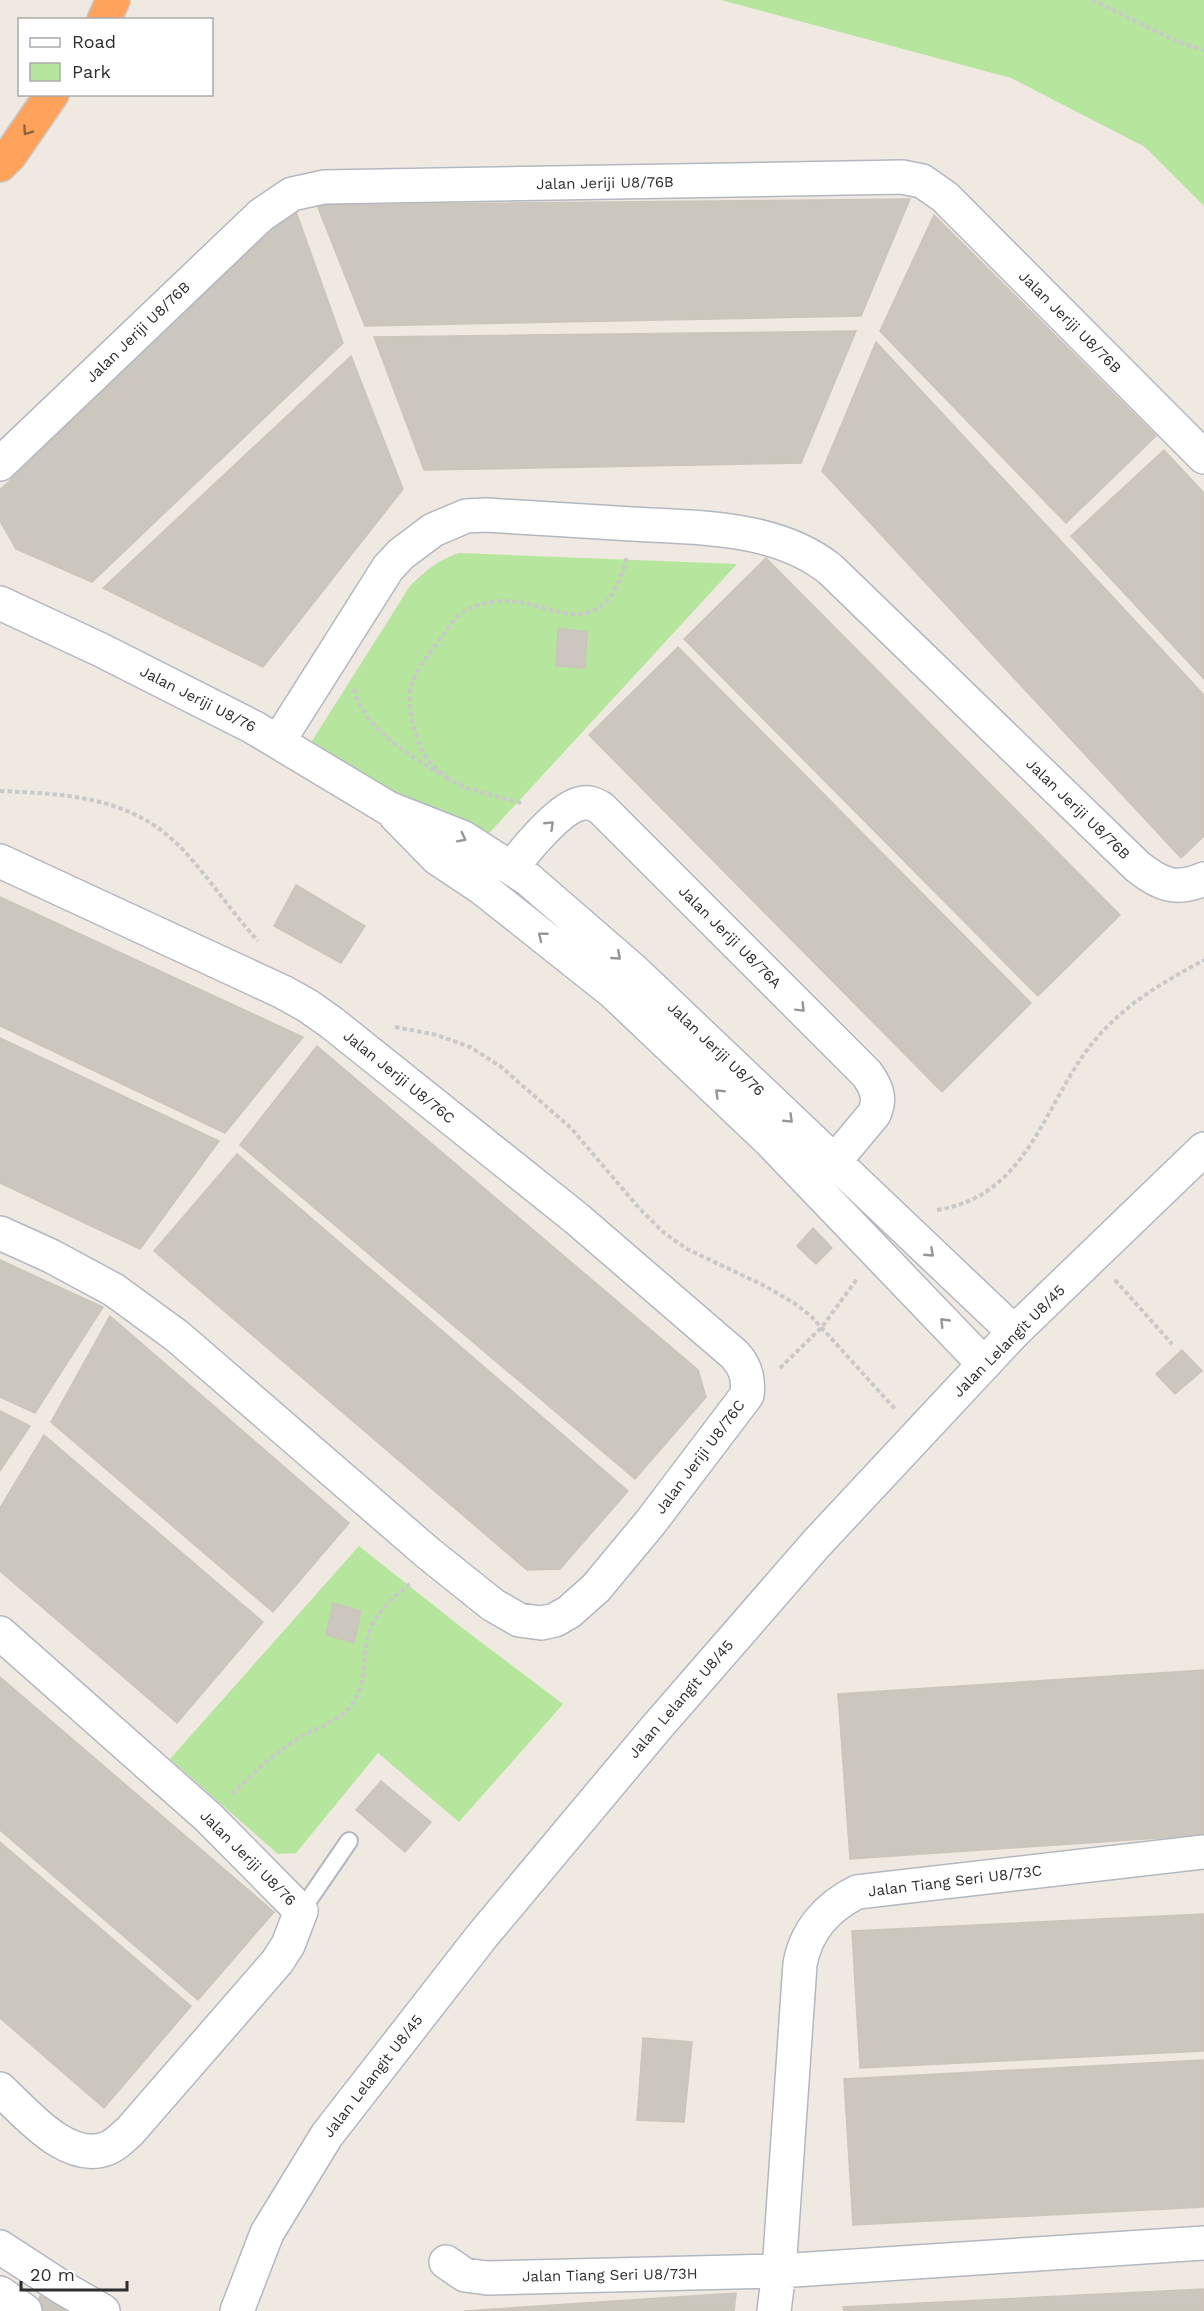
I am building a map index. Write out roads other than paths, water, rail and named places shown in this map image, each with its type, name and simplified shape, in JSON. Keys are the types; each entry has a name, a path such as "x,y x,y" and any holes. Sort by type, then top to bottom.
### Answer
{"highway":[{"path":"105,18 113,0"},
{"path":"0,165 10,155 51,96"}],"street":[{"name":"Jalan Jeriji U8/76B","path":"0,464 261,215 292,194 324,188 902,177 922,181 945,196 1204,456"},
{"name":"Jalan Jeriji U8/76B","path":"278,742 388,568 417,541 452,521 466,516 486,515 712,529 751,534 800,549 814,556 830,569 1138,867 1152,877 1177,886 1204,879"},
{"name":"Jalan Jeriji U8/76","path":"0,603 101,650 243,722 388,808 462,837 512,868 557,903 633,969 1014,1332"},
{"name":"Jalan Jeriji U8/76A","path":"512,868 558,817 576,804 593,804 601,808 867,1074 878,1093 878,1105 867,1125 834,1162"},
{"name":"Jalan Jeriji U8/76","path":"388,808 437,858 482,888 613,992 770,1141 984,1364"},
{"name":"Jalan Jeriji U8/76C","path":"0,861 283,992 332,1023 576,1218 735,1355 746,1373 747,1395 664,1505 596,1588 569,1612 555,1620 541,1623 519,1620 494,1605 437,1560 177,1336 114,1290 51,1256 0,1233"},
{"name":"Jalan Lelangit U8/45","path":"237,2311 267,2234 327,2135 482,1935 656,1728 816,1544 1014,1332 1204,1149"},
{"name":"Jalan Jeriji U8/76","path":"0,1633 208,1817 301,1911 288,1945 265,1977 130,2131 109,2148 81,2151 68,2146 51,2136 0,2089"},
{"name":"Jalan Tiang Seri U8/73C","path":"774,2311 779,2271 800,1964 807,1938 826,1914 842,1900 857,1892 1204,1852"},
{"path":"779,2271 1204,2243"},
{"path":"0,2247 103,2311"},
{"name":"Jalan Tiang Seri U8/73H","path":"446,2262 465,2275 487,2278 779,2271"},
{"path":"0,2293 25,2311"}],"lane":[{"path":"301,1911 349,1841"}]}
